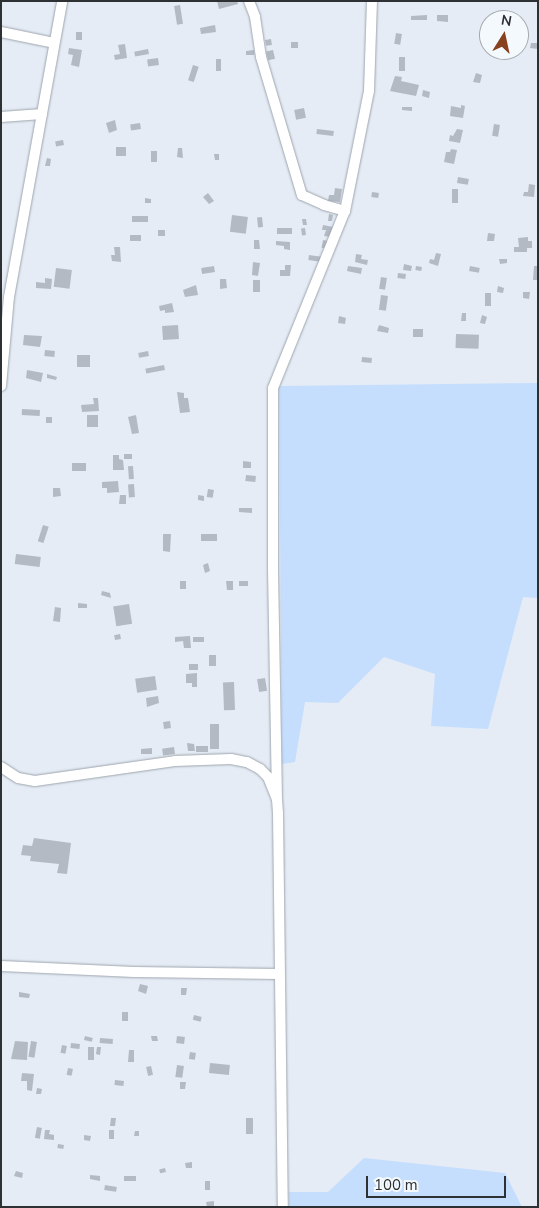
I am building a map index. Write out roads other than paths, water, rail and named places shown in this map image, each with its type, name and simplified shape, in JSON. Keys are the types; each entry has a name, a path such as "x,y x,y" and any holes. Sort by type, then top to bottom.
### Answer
{"street":[{"path":"1,386 4,328 14,264 62,1"},
{"path":"249,1 255,17 261,57 302,195 324,206 345,211"},
{"path":"282,1207 273,560 273,388 345,211 369,92 372,1"},
{"path":"1,32 54,43"},
{"path":"1,117 42,114"},
{"path":"1,767 18,778 35,781 175,761 231,759 247,762 260,769 268,777 277,799"},
{"path":"1,966 134,972 279,974"}]}
